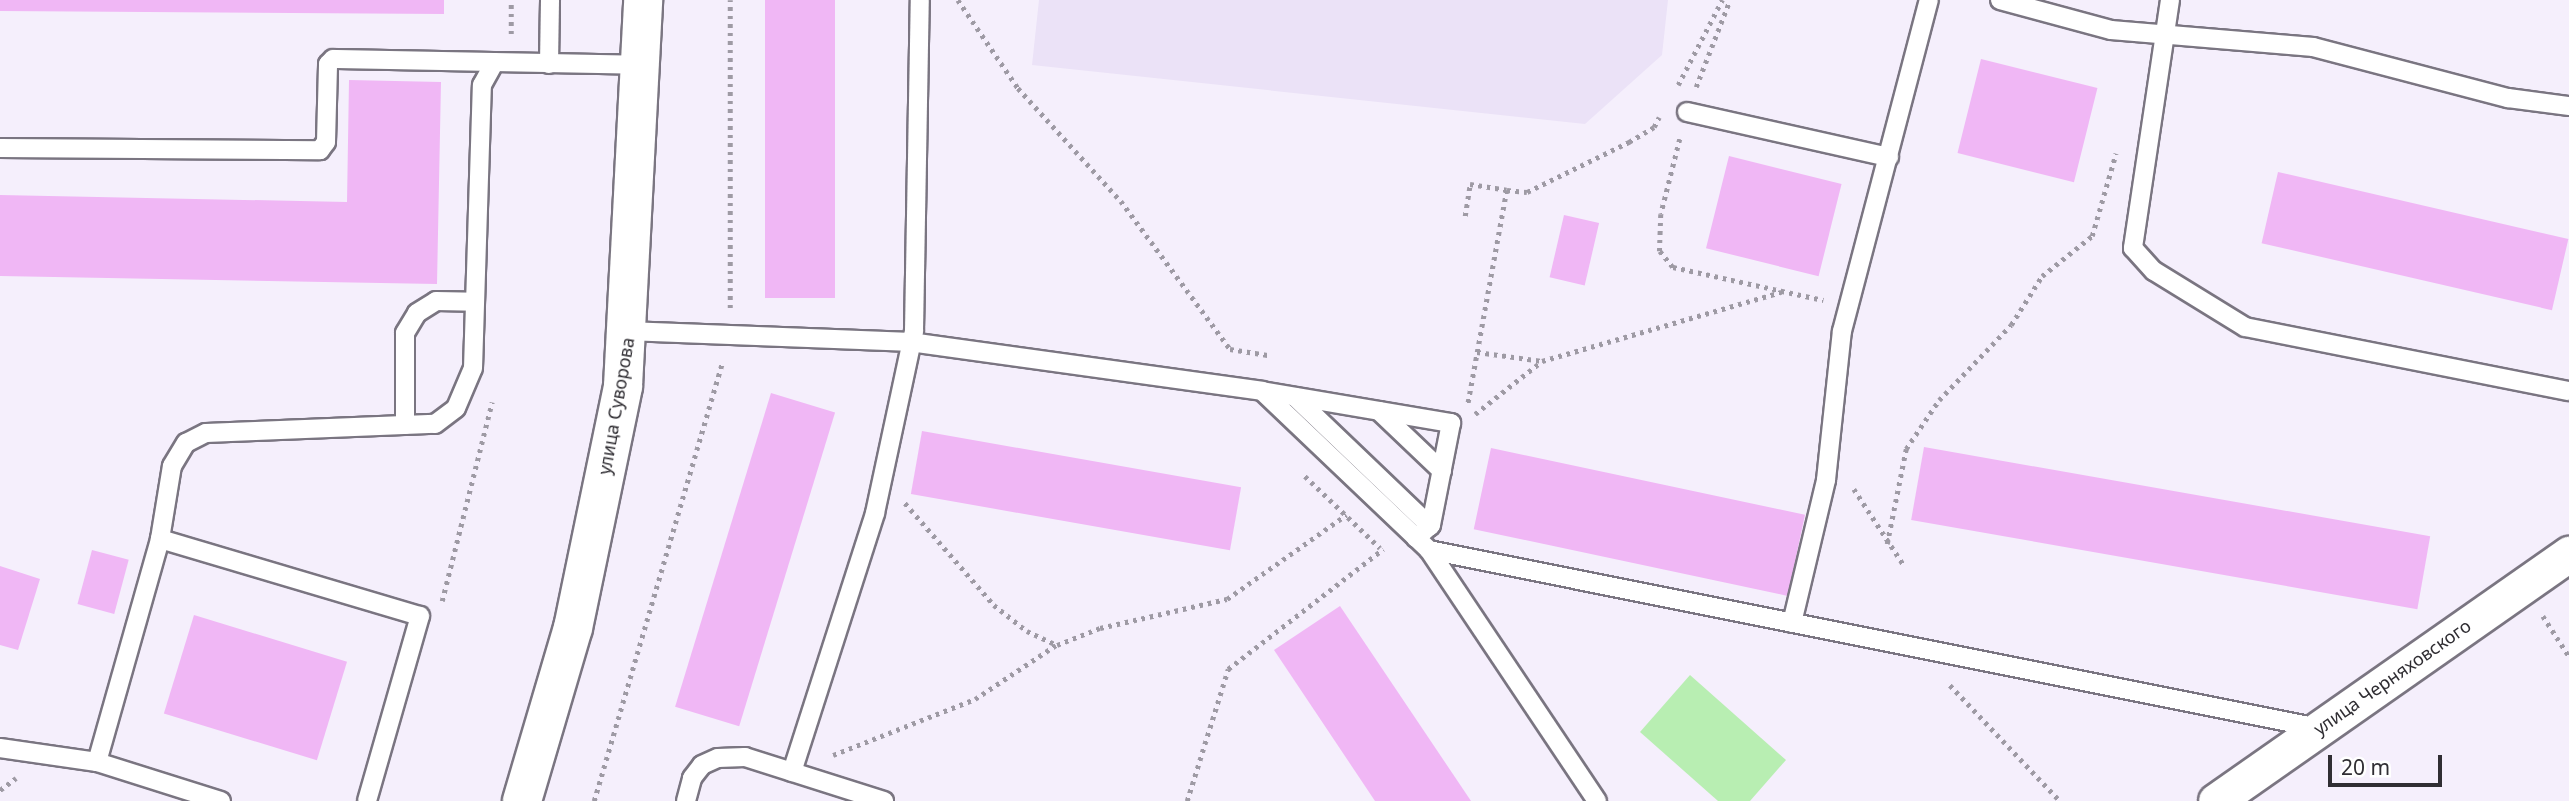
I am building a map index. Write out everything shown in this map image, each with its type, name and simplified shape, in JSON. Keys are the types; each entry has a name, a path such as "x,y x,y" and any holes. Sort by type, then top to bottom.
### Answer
{"main road":[{"name":"улица Суворова","path":"522,801 573,628 623,386 629,331 643,65 643,0"}],"street":[{"name":"улица Черняховского","path":"2216,801 2569,554"}],"lane":[{"path":"550,0 550,64"},
{"path":"792,772 875,513 914,331 920,0"},
{"path":"1792,623 1826,480 1848,305 1929,0"},
{"path":"2000,0 2110,30 2313,47 2508,97 2569,106"},
{"path":"2171,0 2133,248 2154,271 2245,327 2569,391"},
{"path":"0,148 320,149 326,142 328,64 333,59 643,65"},
{"path":"97,762 160,538 172,466 186,443 206,433 436,424 456,408 466,392 473,369 482,85 495,62"},
{"path":"1687,112 1889,157"},
{"path":"405,425 405,333 417,313 436,302 475,302"},
{"path":"629,331 910,342 1262,391 1451,423 1425,538"},
{"path":"1262,391 1425,538 1792,623 2318,728"},
{"path":"1295,397 1425,538 1597,801"},
{"path":"1379,411 1442,471"},
{"path":"160,538 420,617 367,801"},
{"path":"0,748 97,762 221,801"},
{"path":"686,801 692,778 702,765 718,758 745,757 884,801"}],"path":[{"path":"594,801 730,335 730,0"},
{"path":"958,0 1018,88 1121,201 1174,279 1230,349 1268,355"},
{"path":"1675,89 1722,0"},
{"path":"1730,0 1687,112 1661,214 1660,251 1673,267 1848,305"},
{"path":"1465,216 1470,184 1527,192 1654,127 1663,110"},
{"path":"1887,544 1906,449 1939,400 2011,325 2042,276 2092,236 2118,146"},
{"path":"1497,245 1507,190"},
{"path":"1464,422 1542,362 1782,291"},
{"path":"1477,352 1542,362"},
{"path":"1830,445 1887,544 1903,564"},
{"path":"1300,470 1380,548 1394,551"},
{"path":"899,496 994,605 1027,631 1057,645"},
{"path":"792,772 975,699 1057,645 1100,628 1227,599 1346,515"},
{"path":"1187,801 1228,669 1380,548"},
{"path":"2525,586 2569,656"},
{"path":"1914,647 2060,801"}],"shaded area":[{"path":"1039,0 1668,0 1662,55 1585,124 1032,65"}],"green space":[{"path":"1690,675 1786,760 1750,801 1718,801 1640,732"}],"building":[{"path":"0,0 444,0 444,14 0,11"},
{"path":"765,0 835,0 835,298 765,298"},
{"path":"1981,59 2097,88 2074,182 1958,153"},
{"path":"349,80 441,82 437,284 0,276 0,195 347,202"},
{"path":"1729,156 1842,184 1819,276 1706,248"},
{"path":"2278,172 2568,239 2552,310 2262,243"},
{"path":"1564,215 1599,223 1585,285 1550,277"},
{"path":"771,393 835,413 739,726 675,707"},
{"path":"922,431 1241,487 1230,550 911,494"},
{"path":"1924,447 2430,536 2417,609 1911,520"},
{"path":"1491,448 1805,515 1788,596 1474,529"},
{"path":"92,550 129,560 114,614 78,604"},
{"path":"0,566 40,579 18,650 0,645"},
{"path":"1340,606 1471,801 1375,801 1274,650"},
{"path":"194,615 347,662 317,760 164,713"}]}
